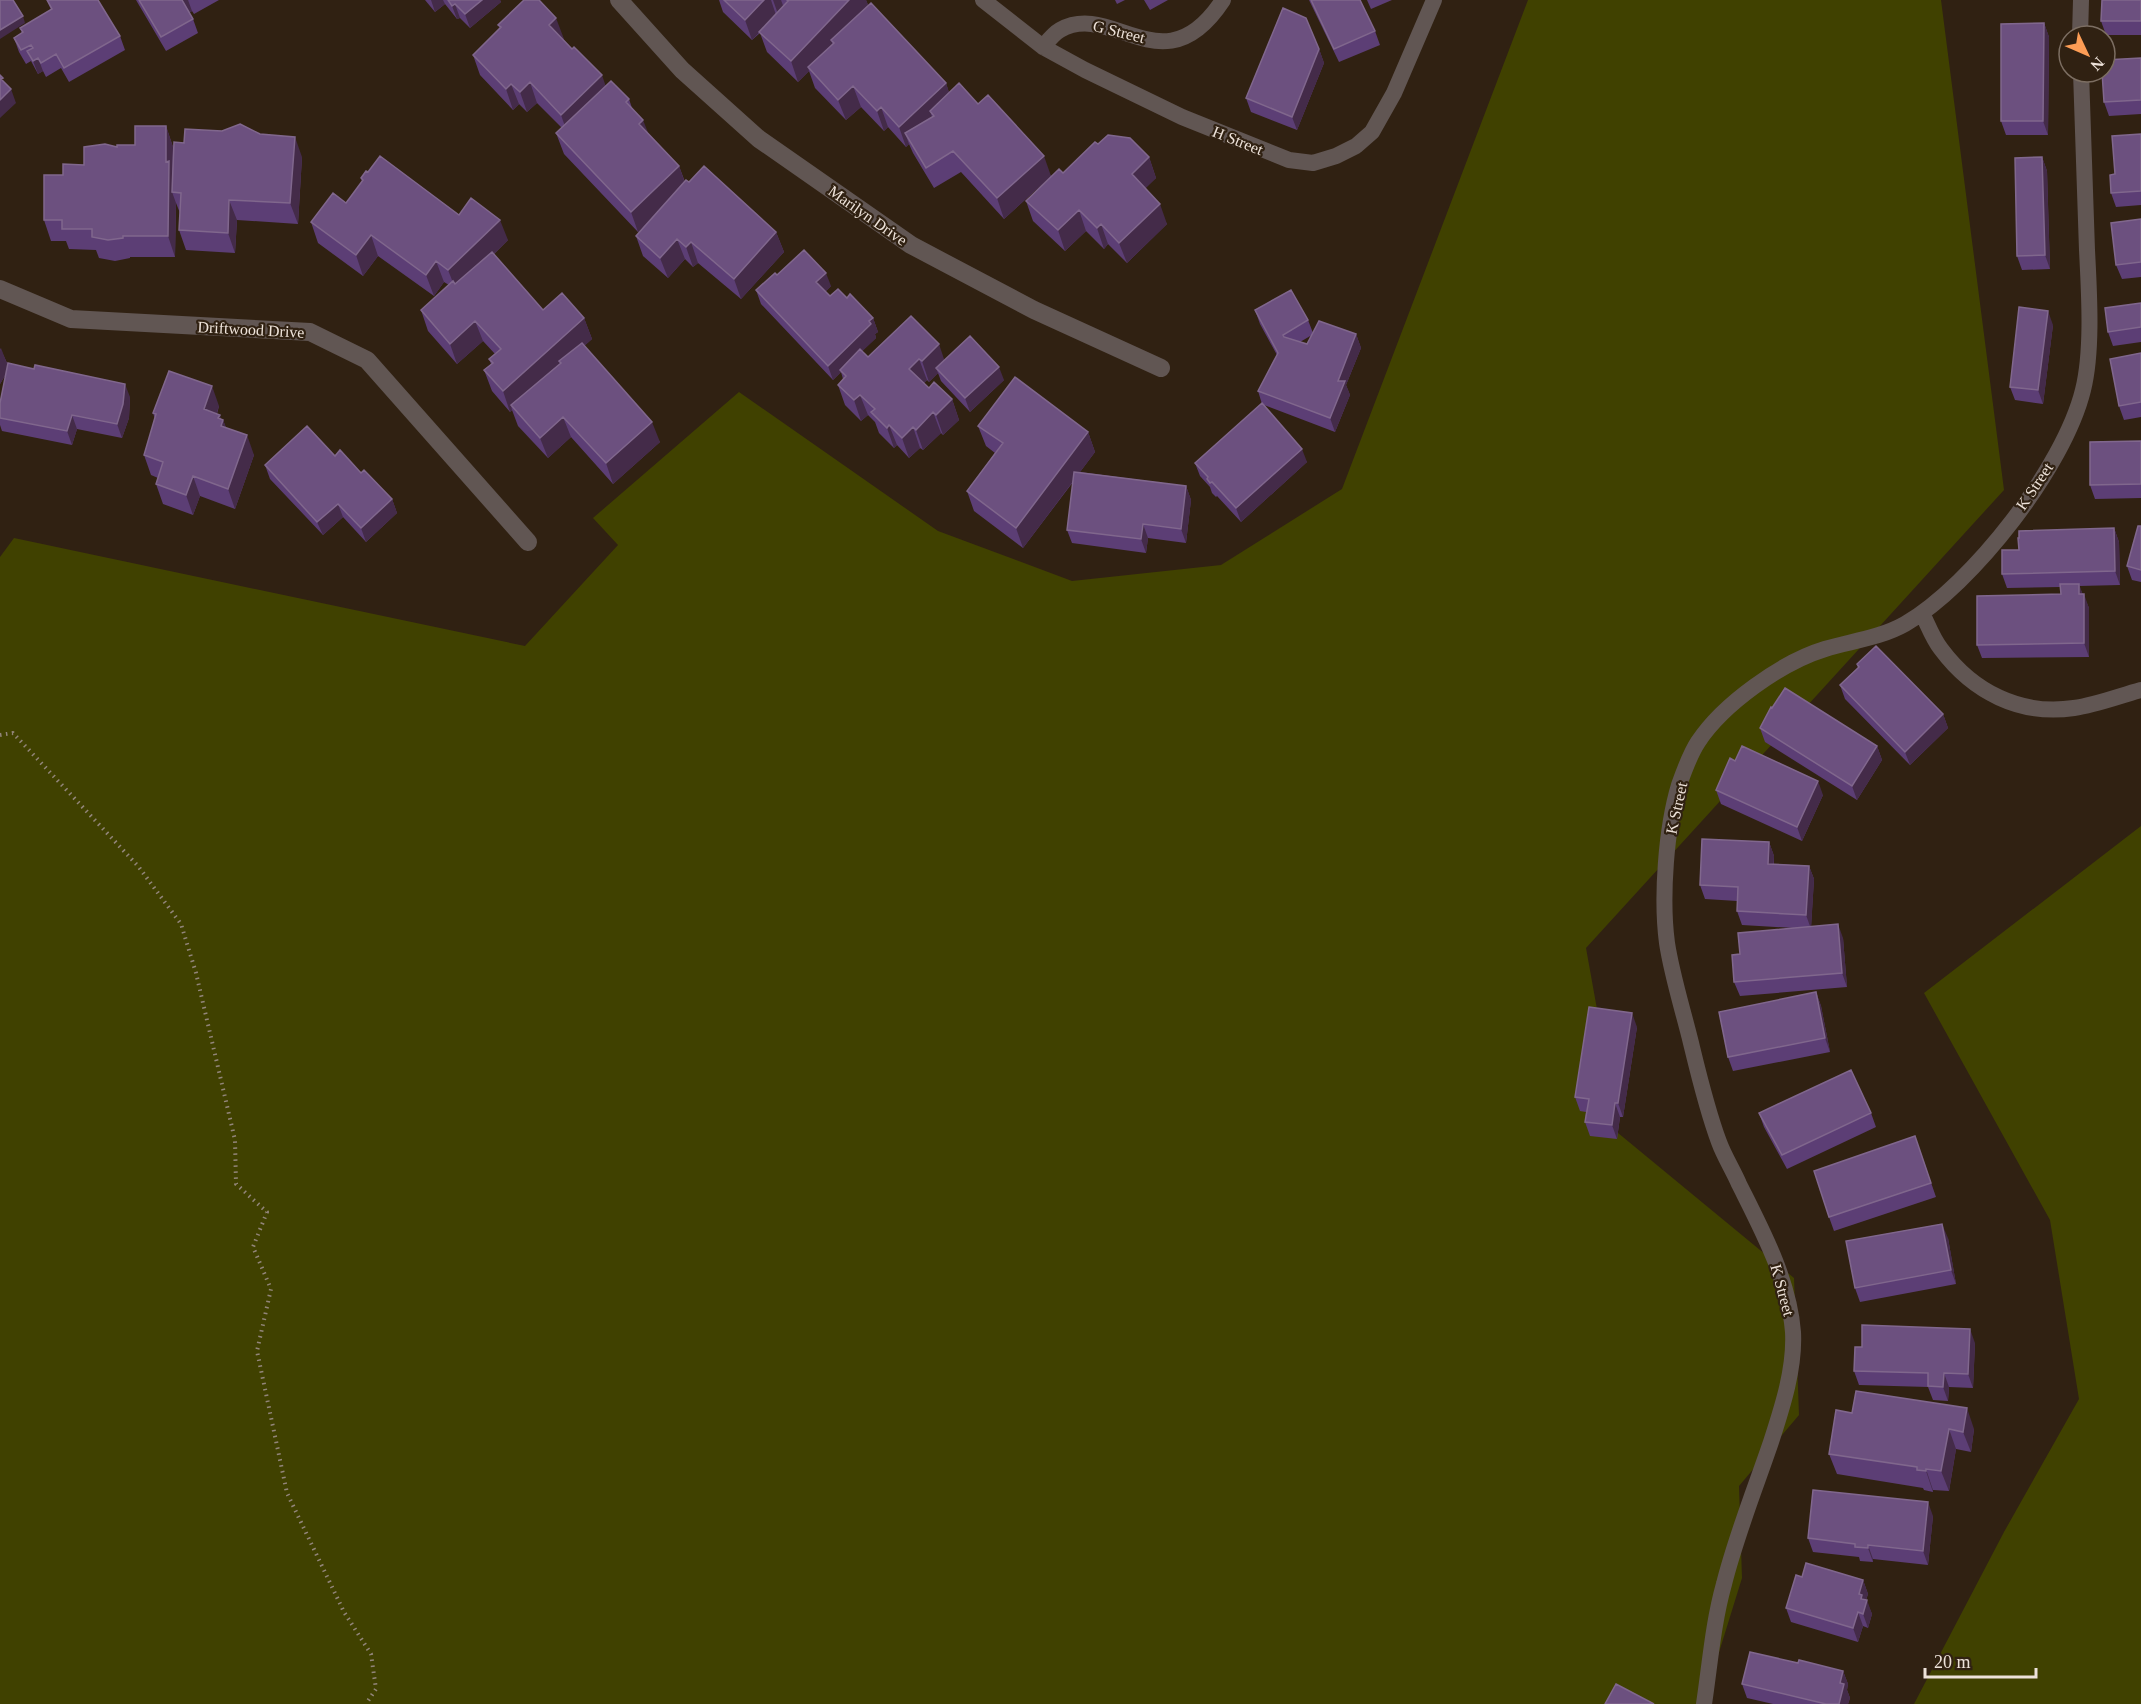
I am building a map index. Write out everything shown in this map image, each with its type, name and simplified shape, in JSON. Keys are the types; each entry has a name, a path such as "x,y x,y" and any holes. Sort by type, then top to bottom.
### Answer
{"street":[{"name":"Marilyn Drive","path":"618,0 682,70 759,139 911,245 1034,309 1161,368"},
{"name":"Driftwood Drive","path":"0,289 71,320 310,332 367,360 528,542"}],"lane":[{"name":"H Street","path":"982,0 1043,47 1085,70 1182,117 1289,160 1313,163 1336,156 1356,146 1372,132 1394,93 1434,0"},
{"name":"G Street","path":"1043,47 1058,30 1071,24 1086,22 1101,24 1149,39 1173,40 1197,28 1223,0"},
{"path":"2080,24 2081,0"},
{"name":"K Street","path":"1704,1704 1710,1654 1724,1583 1781,1410 1792,1362 1793,1332 1786,1294 1775,1259 1719,1143 1700,1080 1667,946 1664,910 1666,875 1670,831 1679,786 1697,744 1711,726 1727,709 1757,686 1804,658 1825,649 1886,633 1922,613 1960,579 1993,544 2022,506 2059,449 2084,388 2088,342 2089,288 2081,84"},
{"path":"1922,613 1940,648 1964,676 1982,690 2004,700 2037,708 2074,708 2141,690"}],"path":[{"path":"0,735 13,733 138,866 181,924 196,973 235,1140 236,1184 267,1212 253,1247 271,1289 257,1351 287,1493 344,1611 371,1654 376,1689 366,1704"}],"shaded area":[{"path":"1528,0 1941,0 2004,490 1586,948 1611,1087 1612,1128 1794,1278 1799,1415 1739,1486 1742,1578 1703,1704 0,1704 0,557 14,538 525,646 618,545 593,518 739,392 938,531 1072,581 1221,565 1342,489"},
{"path":"2141,826 2141,1704 1914,1704 2004,1532 2079,1399 2050,1220 1924,993"}],"building":[{"path":"0,0 13,0 23,16 0,30"},
{"path":"47,0 98,0 120,36 64,68 56,54 41,63 38,58 33,61 27,51 33,48 31,45 21,50 14,38 23,32 20,28 52,9"},
{"path":"139,0 182,0 193,19 161,37"},
{"path":"448,0 482,0 465,14 455,4 452,6"},
{"path":"524,0 539,0 556,18 549,25 602,75 561,115 530,82 520,92 511,84 506,89 473,55 501,27 498,25"},
{"path":"724,0 764,0 745,20"},
{"path":"787,0 849,0 791,61 759,32"},
{"path":"1311,0 1360,0 1375,31 1334,49"},
{"path":"2102,0 2141,0 2141,21 2101,21"},
{"path":"871,3 946,83 899,127 881,107 877,111 853,86 838,100 808,67 834,43 831,40"},
{"path":"1283,8 1306,18 1319,49 1292,117 1246,98"},
{"path":"2044,23 2043,121 2001,121 2001,24"},
{"path":"2141,58 2141,100 2104,102 2103,84 2117,84 2117,59"},
{"path":"0,75 11,89 0,100"},
{"path":"611,81 629,99 626,102 643,120 639,124 679,166 631,212 556,133"},
{"path":"959,83 978,104 988,95 1044,156 997,198 953,151 926,168 905,133 934,116 930,111"},
{"path":"240,124 260,134 295,137 290,203 229,200 228,233 179,230 181,193 172,192 174,142 184,143 185,129 222,131"},
{"path":"135,126 166,126 166,162 169,161 168,236 123,236 123,238 108,240 92,237 92,229 62,229 62,220 44,220 44,175 63,175 63,164 84,165 84,147 105,144 117,147 117,145 135,145"},
{"path":"2141,134 2141,191 2111,193 2110,175 2115,174 2112,136"},
{"path":"1108,135 1130,138 1149,157 1132,174 1160,204 1119,243 1101,224 1097,228 1079,210 1058,230 1026,201 1059,169 1063,173 1095,142 1098,144"},
{"path":"380,156 459,215 471,198 500,220 448,270 436,261 426,275 371,235 356,255 311,222 333,193 346,203 363,180 361,178 366,171 368,172"},
{"path":"2042,157 2045,255 2017,256 2015,158"},
{"path":"704,166 776,232 734,279 691,242 686,247 677,239 660,258 636,236 686,180 689,182"},
{"path":"2141,219 2141,262 2116,265 2111,223"},
{"path":"804,250 826,273 816,282 830,296 838,289 847,298 850,294 873,318 869,321 871,324 828,366 756,290 775,273 777,275"},
{"path":"492,252 543,310 562,293 584,318 503,391 484,370 493,363 489,359 501,349 475,321 450,344 421,310 453,281 455,284"},
{"path":"1291,290 1308,320 1283,335 1284,337 1307,344 1319,321 1356,334 1338,381 1345,381 1330,418 1258,391 1278,353 1255,310"},
{"path":"2141,303 2141,327 2108,332 2105,308"},
{"path":"2019,307 2048,311 2038,390 2010,387"},
{"path":"911,316 939,344 922,361 919,359 909,369 929,388 934,382 952,399 936,415 933,412 916,430 913,427 902,438 889,425 887,428 871,412 875,409 860,395 854,400 838,385 846,376 840,370 860,349 868,357"},
{"path":"970,336 999,367 965,398 936,368"},
{"path":"582,343 652,422 606,463 563,417 540,438 511,405"},
{"path":"2141,353 2141,402 2119,406 2110,359"},
{"path":"8,363 34,369 35,365 125,384 123,404 117,424 72,415 67,431 0,418 0,403"},
{"path":"169,371 212,386 204,409 220,415 218,418 223,420 221,426 247,435 228,489 193,476 186,495 156,484 163,462 144,455 156,414 153,413"},
{"path":"1015,377 1088,432 1016,528 967,491 1003,443 978,426"},
{"path":"1262,403 1302,449 1236,508 1212,482 1210,483 1208,477 1195,463"},
{"path":"307,426 335,456 340,450 361,473 364,470 392,499 361,528 338,504 317,522 265,465"},
{"path":"2141,441 2141,484 2090,485 2090,442"},
{"path":"1074,472 1186,486 1181,529 1143,524 1141,539 1067,530"},
{"path":"2138,526 2141,526 2141,570 2127,566"},
{"path":"2114,528 2115,571 2002,574 2002,550 2019,550 2019,531"},
{"path":"2060,584 2079,584 2079,594 2084,594 2084,643 1977,645 1977,596 2061,594"},
{"path":"1876,646 1943,714 1905,752 1840,685"},
{"path":"1785,688 1877,746 1852,786 1760,728 1771,707"},
{"path":"1742,746 1818,781 1797,827 1716,790 1730,758 1735,761"},
{"path":"1702,839 1769,842 1768,864 1809,866 1806,915 1737,911 1738,887 1700,885"},
{"path":"1838,924 1842,973 1734,982 1732,955 1740,954 1738,933"},
{"path":"1816,992 1825,1038 1728,1057 1719,1012"},
{"path":"1589,1007 1632,1013 1618,1103 1615,1103 1612,1125 1585,1122 1589,1099 1575,1097"},
{"path":"1851,1070 1871,1113 1782,1155 1759,1113"},
{"path":"1915,1136 1931,1183 1829,1217 1814,1171"},
{"path":"1942,1224 1951,1270 1855,1288 1846,1241"},
{"path":"1862,1325 1970,1329 1968,1374 1944,1373 1943,1387 1928,1386 1928,1373 1854,1371 1855,1347 1862,1347"},
{"path":"1856,1391 1967,1408 1963,1432 1949,1429 1941,1471 1917,1470 1917,1467 1829,1454 1836,1410 1852,1413"},
{"path":"1813,1490 1928,1502 1923,1551 1868,1545 1868,1548 1855,1547 1855,1544 1808,1538"},
{"path":"1806,1563 1863,1580 1859,1594 1862,1595 1861,1599 1867,1600 1863,1614 1858,1612 1853,1628 1786,1608 1796,1575 1802,1577"},
{"path":"1750,1652 1798,1663 1799,1660 1843,1671 1840,1683 1844,1684 1839,1704 1826,1704 1742,1684"},
{"path":"1616,1684 1654,1704 1605,1704"}]}
